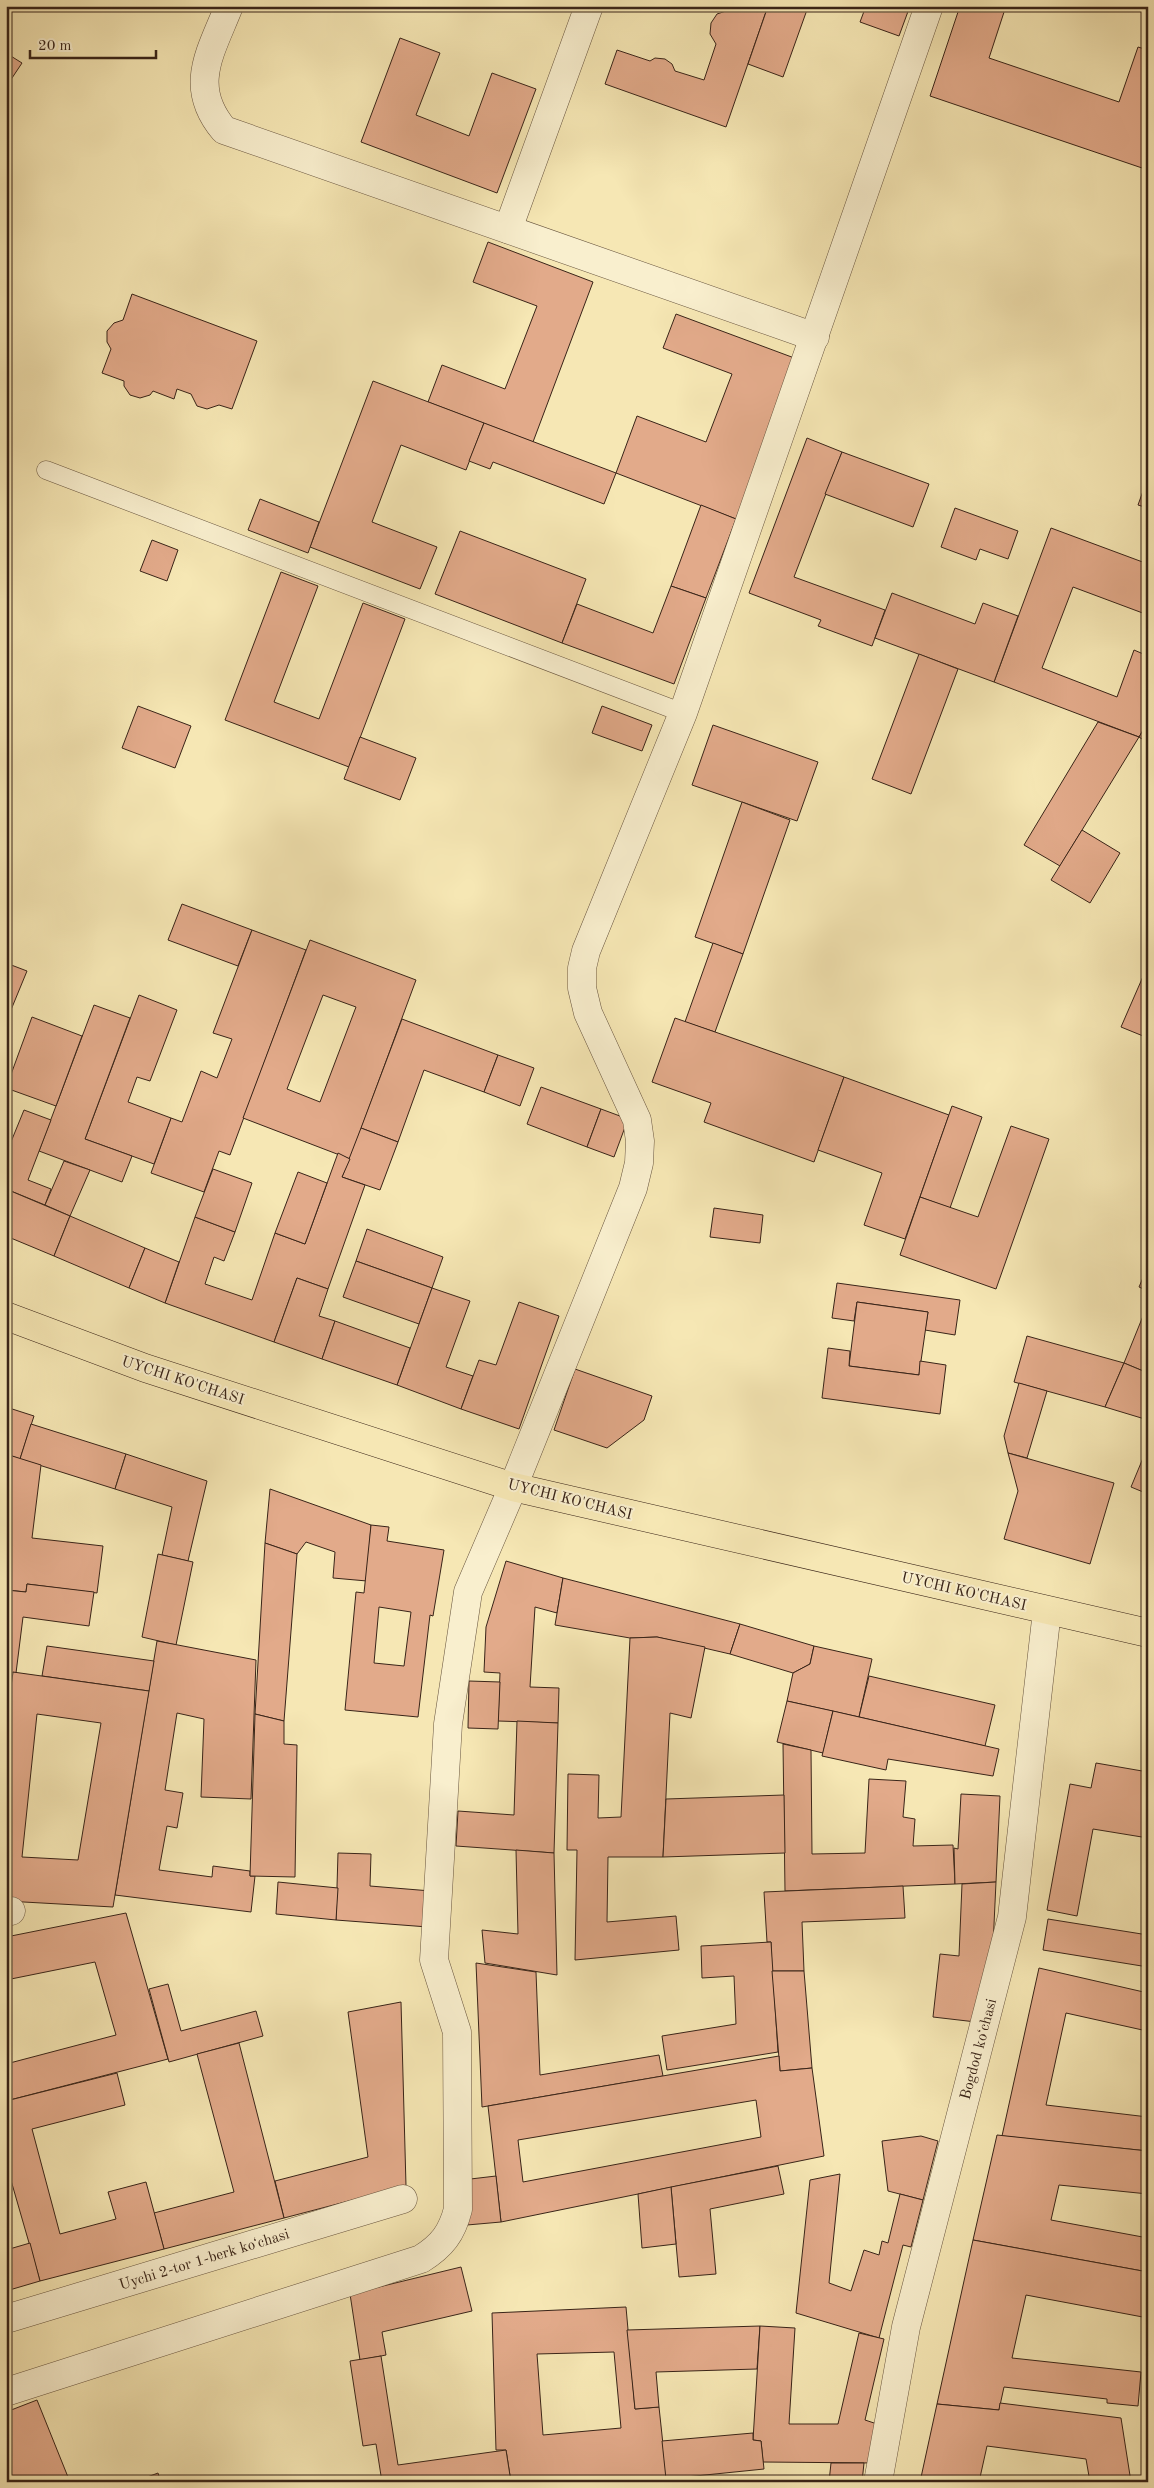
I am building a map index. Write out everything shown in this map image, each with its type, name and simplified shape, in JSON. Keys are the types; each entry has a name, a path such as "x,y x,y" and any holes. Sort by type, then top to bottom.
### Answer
{"main road":[{"name":"UYCHI KO'CHASI","path":"6,1316 145,1368 513,1487 1148,1633"}],"street":[{"path":"229,6 203,78 206,101 212,115 224,130 816,336"},
{"path":"508,229 589,6"},
{"path":"6,2392 421,2259 437,2249 448,2238 458,2209 457,2032 434,1960 448,1724 468,1592 513,1487 633,1188 639,1163 640,1141 637,1120 588,1013 582,988 582,968 586,951 683,713 816,336 929,6"},
{"name":"Bogdod koʻchasi","path":"878,2482 906,2326 1012,1917 1047,1611"},
{"name":"Uychi 2-tor 1-berk koʻchasi","path":"6,2319 403,2199"}],"lane":[{"path":"46,470 683,713"}],"building":[{"path":"730,6 768,6 726,127 605,84 617,50 650,61 655,58 665,59 672,64 675,71 704,80 716,44 710,34 711,23 717,14 729,10"},
{"path":"768,6 815,6 808,7 783,77 748,64"},
{"path":"866,6 910,6 899,36 860,22"},
{"path":"960,6 1006,6 989,58 1119,102 1138,47 1148,50 1148,170 930,96"},
{"path":"400,38 440,53 416,115 469,136 492,73 536,89 497,193 361,142"},
{"path":"6,53 22,63 6,87"},
{"path":"488,242 593,282 533,442 428,402 442,365 505,389 537,306 473,282"},
{"path":"132,294 257,341 232,409 219,405 207,409 197,406 191,394 177,389 174,399 153,391 150,395 140,398 130,395 124,386 124,381 102,373 111,349 107,342 107,331 114,323 123,320"},
{"path":"676,314 797,359 736,519 616,473 637,416 706,442 732,374 663,348"},
{"path":"373,381 484,423 466,470 401,445 372,522 437,547 420,589 310,547"},
{"path":"484,423 616,473 604,504 493,462 490,469 469,461"},
{"path":"807,438 842,452 794,577 885,610 872,646 818,626 821,620 749,593"},
{"path":"842,452 929,484 913,527 825,494"},
{"path":"1148,481 1148,508 1138,505"},
{"path":"260,499 319,522 308,553 248,530"},
{"path":"701,505 736,519 706,598 671,586"},
{"path":"955,508 1018,531 1008,559 980,549 976,560 941,547"},
{"path":"1051,528 1148,564 1148,615 1073,587 1042,668 1117,697 1134,650 1148,656 1148,722 1139,737 994,682"},
{"path":"460,531 586,579 562,643 435,594"},
{"path":"152,540 178,550 167,581 140,571"},
{"path":"281,572 318,586 274,702 319,719 363,603 405,619 349,767 225,720"},
{"path":"671,586 706,598 674,684 562,643 577,604 653,633"},
{"path":"892,593 975,624 983,603 1018,616 994,682 875,638"},
{"path":"919,654 958,669 911,794 872,779"},
{"path":"138,706 191,726 175,768 122,748"},
{"path":"602,706 652,725 642,751 592,733"},
{"path":"1098,722 1139,737 1060,866 1024,845"},
{"path":"1148,722 1148,743 1139,737"},
{"path":"713,725 818,762 797,821 692,785"},
{"path":"360,737 416,758 400,800 344,779"},
{"path":"742,802 790,820 743,954 695,937"},
{"path":"1082,830 1120,853 1090,903 1051,880"},
{"path":"182,904 252,930 238,966 168,940"},
{"path":"252,930 306,950 230,1155 219,1151 204,1192 151,1173 171,1118 182,1122 201,1071 217,1078 232,1039 213,1033"},
{"path":"310,940 416,980 350,1159 243,1118","holes":["323,995 356,1007 320,1102 287,1089"]},
{"path":"713,943 743,954 715,1032 685,1022"},
{"path":"6,963 27,971 6,1022"},
{"path":"1148,965 1148,1038 1121,1027"},
{"path":"139,995 177,1010 150,1081 137,1077 128,1102 171,1118 154,1164 85,1139"},
{"path":"94,1005 130,1018 85,1139 132,1156 122,1182 39,1151"},
{"path":"32,1017 82,1036 56,1106 6,1088"},
{"path":"675,1018 844,1077 814,1162 704,1122 711,1103 652,1082"},
{"path":"402,1019 498,1055 484,1092 424,1070 398,1142 361,1128"},
{"path":"498,1055 534,1068 520,1106 484,1092"},
{"path":"844,1077 949,1115 905,1239 864,1225 882,1173 818,1150"},
{"path":"541,1087 601,1109 587,1147 527,1124"},
{"path":"952,1106 982,1117 950,1208 920,1197"},
{"path":"601,1109 628,1119 614,1157 587,1147"},
{"path":"24,1110 51,1120 28,1180 51,1189 45,1205 6,1189 6,1154"},
{"path":"1011,1126 1049,1139 996,1289 900,1255 920,1197 978,1217"},
{"path":"361,1128 398,1142 380,1190 342,1177"},
{"path":"6,1139 11,1141 6,1154"},
{"path":"338,1153 350,1159 342,1177 365,1185 328,1289 297,1278 274,1342 165,1303 195,1217 235,1232 224,1261 214,1257 205,1284 252,1300 275,1233 305,1244"},
{"path":"64,1161 90,1170 70,1216 45,1205"},
{"path":"213,1169 252,1183 235,1232 195,1217"},
{"path":"298,1172 327,1183 305,1244 275,1233"},
{"path":"6,1189 70,1216 54,1256 6,1236"},
{"path":"714,1208 763,1215 760,1243 710,1237"},
{"path":"70,1216 145,1248 129,1288 54,1256"},
{"path":"367,1229 443,1257 432,1288 356,1261"},
{"path":"145,1248 179,1262 165,1303 129,1288"},
{"path":"356,1261 432,1288 419,1324 343,1297"},
{"path":"1148,1266 1148,1291 1139,1287"},
{"path":"297,1278 328,1289 319,1316 335,1321 322,1359 274,1342"},
{"path":"837,1283 960,1300 955,1335 925,1330 928,1312 857,1302 854,1321 832,1318"},
{"path":"432,1288 470,1301 446,1367 473,1376 461,1409 397,1385"},
{"path":"519,1302 559,1316 519,1429 461,1409 479,1360 496,1365"},
{"path":"857,1302 928,1312 919,1375 849,1366"},
{"path":"1143,1316 1148,1318 1148,1373 1124,1363"},
{"path":"335,1321 410,1348 397,1385 322,1359"},
{"path":"1027,1336 1124,1363 1105,1407 1014,1382"},
{"path":"828,1348 850,1351 849,1366 919,1375 920,1361 946,1365 940,1414 822,1398"},
{"path":"1124,1363 1148,1373 1148,1420 1105,1407"},
{"path":"575,1369 652,1396 644,1420 607,1448 554,1430"},
{"path":"1019,1383 1047,1391 1027,1458 1008,1453 1004,1436"},
{"path":"6,1407 34,1416 20,1459 9,1455 6,1480"},
{"path":"31,1424 126,1454 115,1489 20,1459"},
{"path":"1148,1446 1148,1494 1131,1487"},
{"path":"1008,1453 1114,1483 1090,1564 1004,1539 1018,1491"},
{"path":"126,1454 207,1481 188,1561 162,1555 172,1507 115,1489"},
{"path":"9,1455 41,1465 32,1538 103,1546 97,1593 27,1584 26,1592 6,1590 6,1480"},
{"path":"270,1489 371,1525 367,1581 333,1578 335,1552 306,1542 297,1554 265,1543"},
{"path":"371,1525 389,1527 387,1541 444,1550 433,1616 430,1615 418,1717 345,1710 356,1592 364,1593","holes":["379,1607 411,1612 404,1666 374,1663"]},
{"path":"265,1543 297,1554 284,1721 255,1714"},
{"path":"158,1554 193,1562 176,1645 142,1637"},
{"path":"506,1561 563,1578 557,1613 535,1607 530,1687 559,1688 558,1723 498,1721 500,1673 484,1672 486,1627"},
{"path":"563,1578 740,1624 730,1654 657,1637 630,1638 555,1625"},
{"path":"27,1584 94,1592 89,1626 23,1617 16,1673 6,1671 6,1590 26,1592"},
{"path":"740,1624 814,1646 810,1664 793,1673 730,1654"},
{"path":"657,1637 705,1647 691,1718 670,1713 663,1857 608,1857 607,1922 676,1916 679,1950 575,1960 577,1850 567,1850 568,1774 599,1775 598,1818 621,1817 630,1638"},
{"path":"157,1641 256,1660 251,1799 201,1797 204,1719 177,1713 165,1790 183,1793 177,1828 167,1826 159,1870 212,1877 213,1866 250,1871 250,1876 255,1876 251,1912 115,1895"},
{"path":"47,1646 154,1661 149,1691 42,1676"},
{"path":"814,1646 872,1659 859,1717 787,1701 793,1673 810,1664"},
{"path":"13,1672 149,1691 113,1907 6,1901 6,1723","holes":["37,1714 101,1723 78,1860 22,1857"]},
{"path":"869,1676 995,1705 985,1746 859,1717"},
{"path":"469,1681 500,1682 498,1729 468,1728"},
{"path":"787,1701 833,1711 823,1753 777,1742"},
{"path":"833,1711 999,1749 993,1776 888,1759 886,1770 822,1756"},
{"path":"255,1714 284,1721 284,1744 297,1745 295,1877 250,1876"},
{"path":"517,1721 558,1723 554,1853 456,1846 458,1811 514,1815"},
{"path":"783,1744 811,1750 812,1854 865,1853 869,1779 906,1781 903,1817 915,1819 913,1846 953,1845 955,1884 785,1891"},
{"path":"1096,1763 1148,1772 1148,1838 1093,1829 1077,1916 1047,1910 1070,1784 1091,1788"},
{"path":"961,1794 1000,1796 996,1882 955,1884 954,1848 958,1849"},
{"path":"784,1795 785,1853 663,1857 666,1799"},
{"path":"516,1850 554,1853 557,1975 485,1963 482,1930 518,1934"},
{"path":"338,1853 371,1854 370,1886 431,1891 428,1927 336,1920"},
{"path":"278,1882 338,1888 336,1920 276,1914"},
{"path":"996,1882 992,1967 976,2022 933,2017 940,1954 959,1956 962,1884"},
{"path":"903,1886 905,1918 802,1922 804,1971 772,1971 771,1942 767,1942 764,1892"},
{"path":"126,1913 168,2059 6,2101 6,2064 116,2035 95,1962 6,1980 6,1937"},
{"path":"1048,1919 1148,1935 1148,1967 1043,1950"},
{"path":"771,1942 778,2052 667,2070 662,2036 736,2024 734,1976 702,1978 701,1946"},
{"path":"476,1963 536,1972 540,2075 659,2055 663,2076 482,2107"},
{"path":"1039,1968 1148,1993 1147,2031 1066,2013 1046,2105 1148,2117 1148,2151 1002,2136"},
{"path":"772,1971 804,1971 812,2068 780,2071"},
{"path":"168,1984 181,2031 256,2011 263,2036 169,2062 149,1989"},
{"path":"401,2002 406,2186 284,2218 275,2181 368,2157 348,2012"},
{"path":"239,2043 284,2218 164,2249 154,2213 234,2192 197,2054"},
{"path":"779,2056 780,2071 812,2068 824,2156 501,2222 488,2106","holes":["756,2100 761,2137 523,2182 518,2140"]},
{"path":"117,2073 125,2105 32,2129 60,2234 116,2219 108,2192 146,2182 164,2249 40,2281 6,2163 6,2101"},
{"path":"997,2135 1148,2151 1148,2194 1059,2185 1051,2220 1148,2238 1148,2272 973,2240"},
{"path":"921,2136 938,2141 923,2200 888,2191 882,2141"},
{"path":"778,2166 784,2194 710,2209 716,2274 679,2277 671,2187"},
{"path":"840,2174 829,2283 851,2291 864,2250 879,2255 882,2241 888,2243 900,2194 923,2200 911,2247 903,2245 879,2338 796,2313 810,2180"},
{"path":"496,2176 501,2222 467,2225 462,2180"},
{"path":"671,2187 676,2244 642,2248 638,2194"},
{"path":"973,2240 1148,2272 1148,2318 1026,2295 1012,2358 1141,2372 1138,2406 1107,2403 1107,2399 1004,2387 999,2410 937,2404"},
{"path":"30,2243 40,2281 6,2291 6,2250"},
{"path":"461,2267 472,2311 382,2332 386,2355 360,2360 350,2294"},
{"path":"626,2307 635,2409 659,2407 667,2482 511,2482 506,2450 496,2450 492,2313","holes":["614,2352 621,2428 543,2435 537,2354"]},
{"path":"760,2326 757,2369 656,2372 659,2407 635,2409 627,2330"},
{"path":"760,2326 795,2328 789,2424 838,2424 859,2333 884,2339 865,2420 880,2425 875,2463 763,2462 761,2441 753,2440"},
{"path":"381,2356 398,2465 506,2450 511,2482 382,2482 376,2444 363,2446 350,2361"},
{"path":"37,2400 70,2482 6,2482 6,2412"},
{"path":"1000,2403 1121,2418 1131,2482 1090,2482 1086,2459 987,2446 979,2482 920,2482 937,2404 999,2410"},
{"path":"753,2433 753,2440 761,2441 764,2469 666,2479 662,2441"},
{"path":"831,2463 864,2463 862,2482 829,2482"},
{"path":"158,2473 161,2482 134,2482"},
{"path":"1148,2477 1148,2482 1131,2482 1130,2479"}]}
